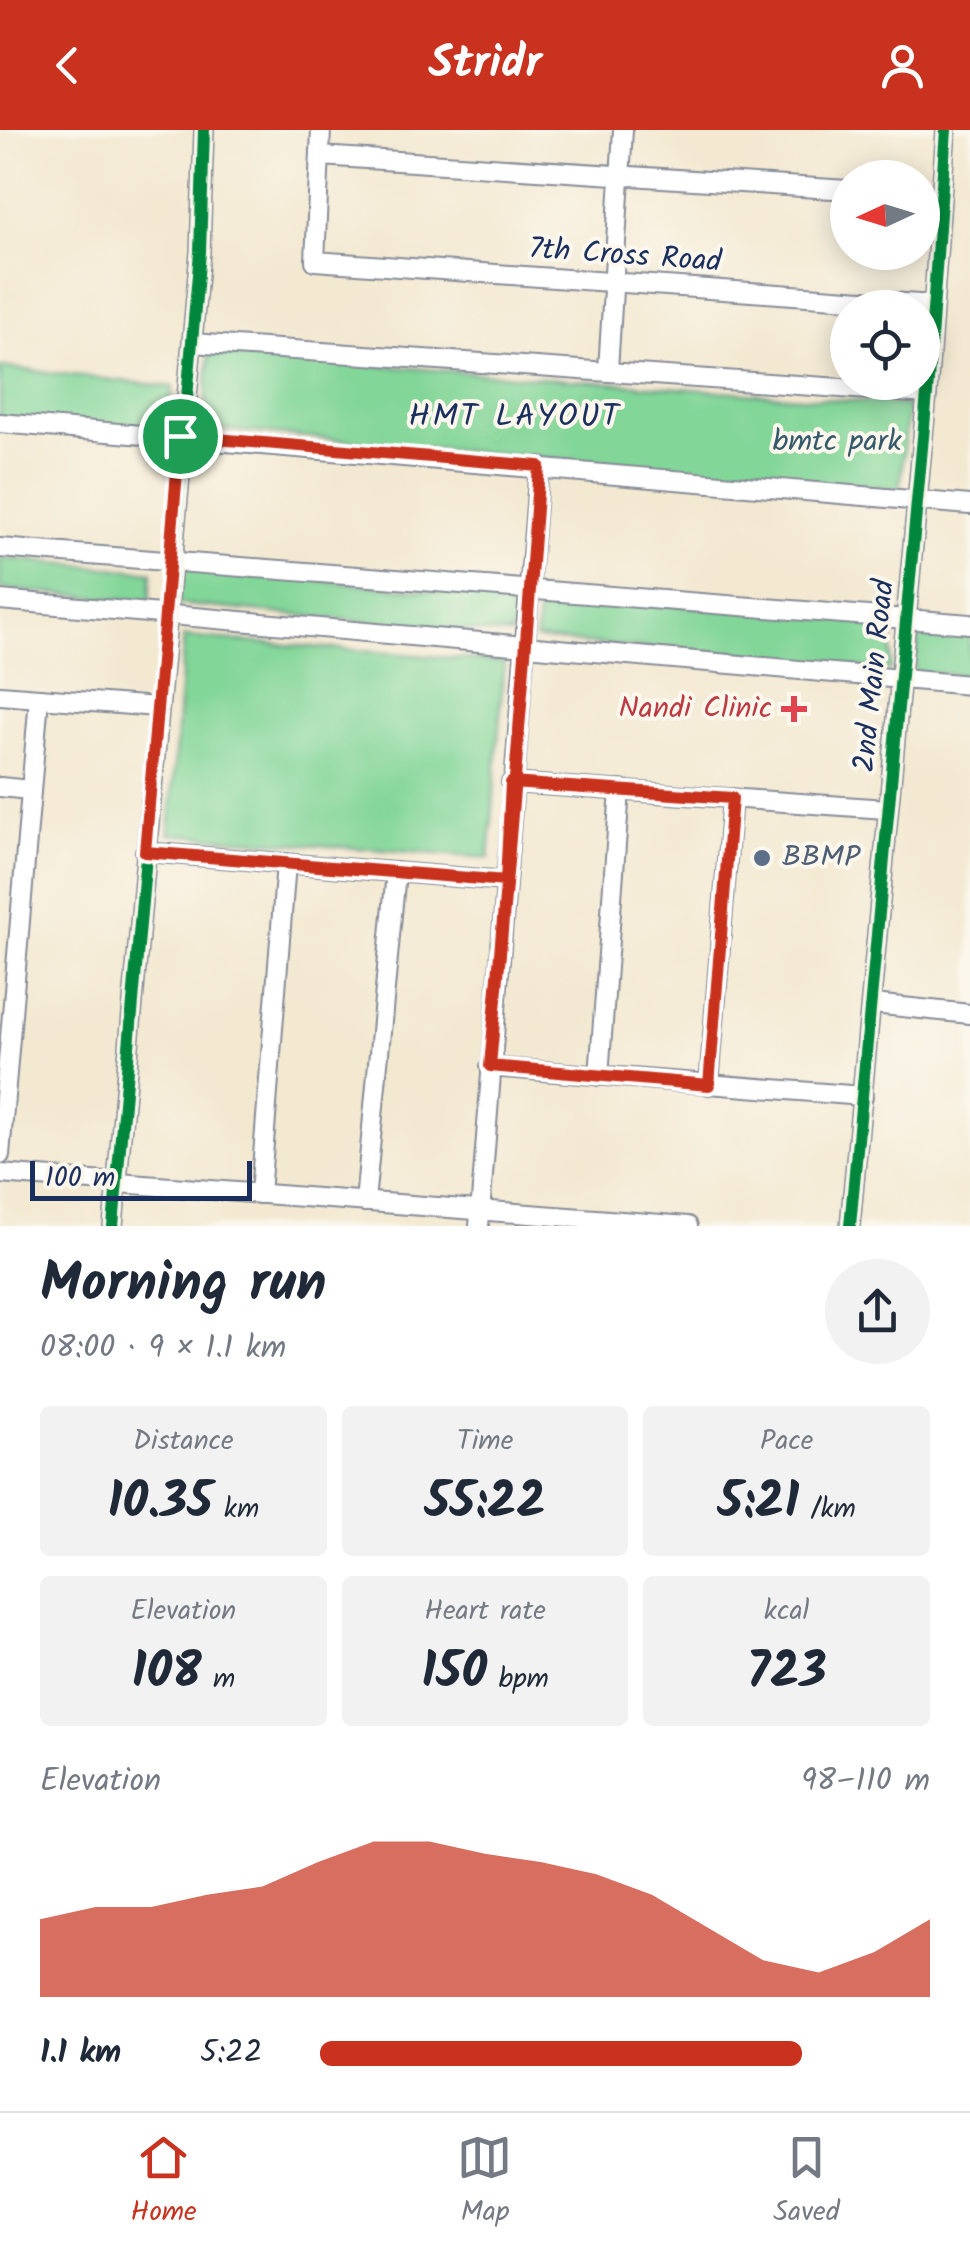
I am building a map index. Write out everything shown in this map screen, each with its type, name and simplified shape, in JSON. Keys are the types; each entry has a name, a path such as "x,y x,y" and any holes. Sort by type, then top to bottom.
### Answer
{"street":[{"path":"113,1226 180,436 192,343 204,130"},
{"path":"321,130 320,156 830,189"},
{"path":"608,370 622,130"},
{"name":"2nd Main Road","path":"934,290 946,130"},
{"name":"7th Cross Road","path":"320,156 314,261 830,298"},
{"path":"192,343 830,387"},
{"name":"2nd Main Road","path":"850,1226 926,400"},
{"path":"0,423 539,466 970,506"},
{"path":"480,1218 511,783 539,466"},
{"path":"0,548 970,624"},
{"path":"0,600 970,685"},
{"path":"0,695 157,707"},
{"path":"0,1154 4,1065 39,698"},
{"path":"511,783 886,809"},
{"path":"0,787 30,790"},
{"path":"599,1076 620,790"},
{"path":"709,1085 732,798"},
{"path":"145,852 506,881"},
{"path":"260,1194 286,863"},
{"path":"366,1202 396,872"},
{"path":"872,1004 970,1014"},
{"path":"490,1066 863,1096"},
{"path":"0,1174 366,1202 480,1218 688,1226"}],"green space":[{"name":"bmtc park","path":"209,353 908,405 900,489 204,428"},
{"path":"0,367 173,387 167,431 0,418"},
{"path":"0,558 152,572 150,602 0,589"},
{"path":"180,567 515,599 511,635 177,604"},
{"path":"539,593 894,624 890,670 536,639"},
{"path":"920,624 970,629 970,676 914,672"},
{"path":"184,637 504,662 489,858 169,834"}],"cycle path":[{"path":"113,1226 200,252 204,130"},
{"path":"850,1226 927,394 946,130"}],"place":[{"name":"Nandi Clinic","path":"794,709"},
{"name":"BBMP","path":"762,858"}],"district":[{"name":"HMT LAYOUT","path":"515,417"}],"route":[{"path":"180,436 145,852 506,881 511,783 732,798 709,1085 490,1066 506,881 511,783 539,466 180,436"}]}
